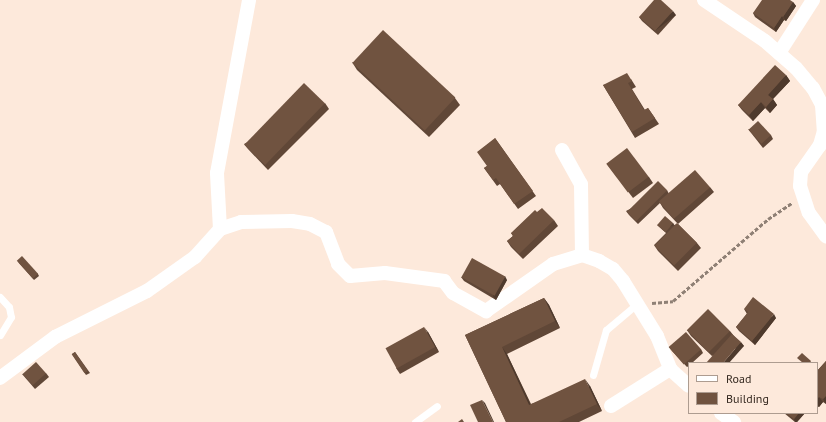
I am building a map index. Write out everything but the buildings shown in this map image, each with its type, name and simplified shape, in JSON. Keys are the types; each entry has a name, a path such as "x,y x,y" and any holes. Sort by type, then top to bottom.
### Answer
{"street":[{"path":"220,229 217,174 249,0"},
{"path":"704,0 779,53 813,88 822,105 825,130 820,145 801,172 802,197 809,213 826,236"},
{"path":"779,53 814,0"},
{"path":"562,150 581,184 582,255"},
{"path":"0,378 55,337 148,291 195,257 220,229 241,222 292,221 310,224 326,232 338,264 350,276 385,273 444,281 453,294 486,311 553,264 582,255 613,269 639,303 657,336 670,369 688,385"},
{"path":"611,406 670,369"},
{"path":"722,414 734,422"}],"lane":[{"path":"0,297 9,307 11,317 0,335"},
{"path":"593,376 606,330 639,303"},
{"path":"415,422 437,406"}],"path":[{"path":"639,303 673,301 768,218 802,197"}]}
